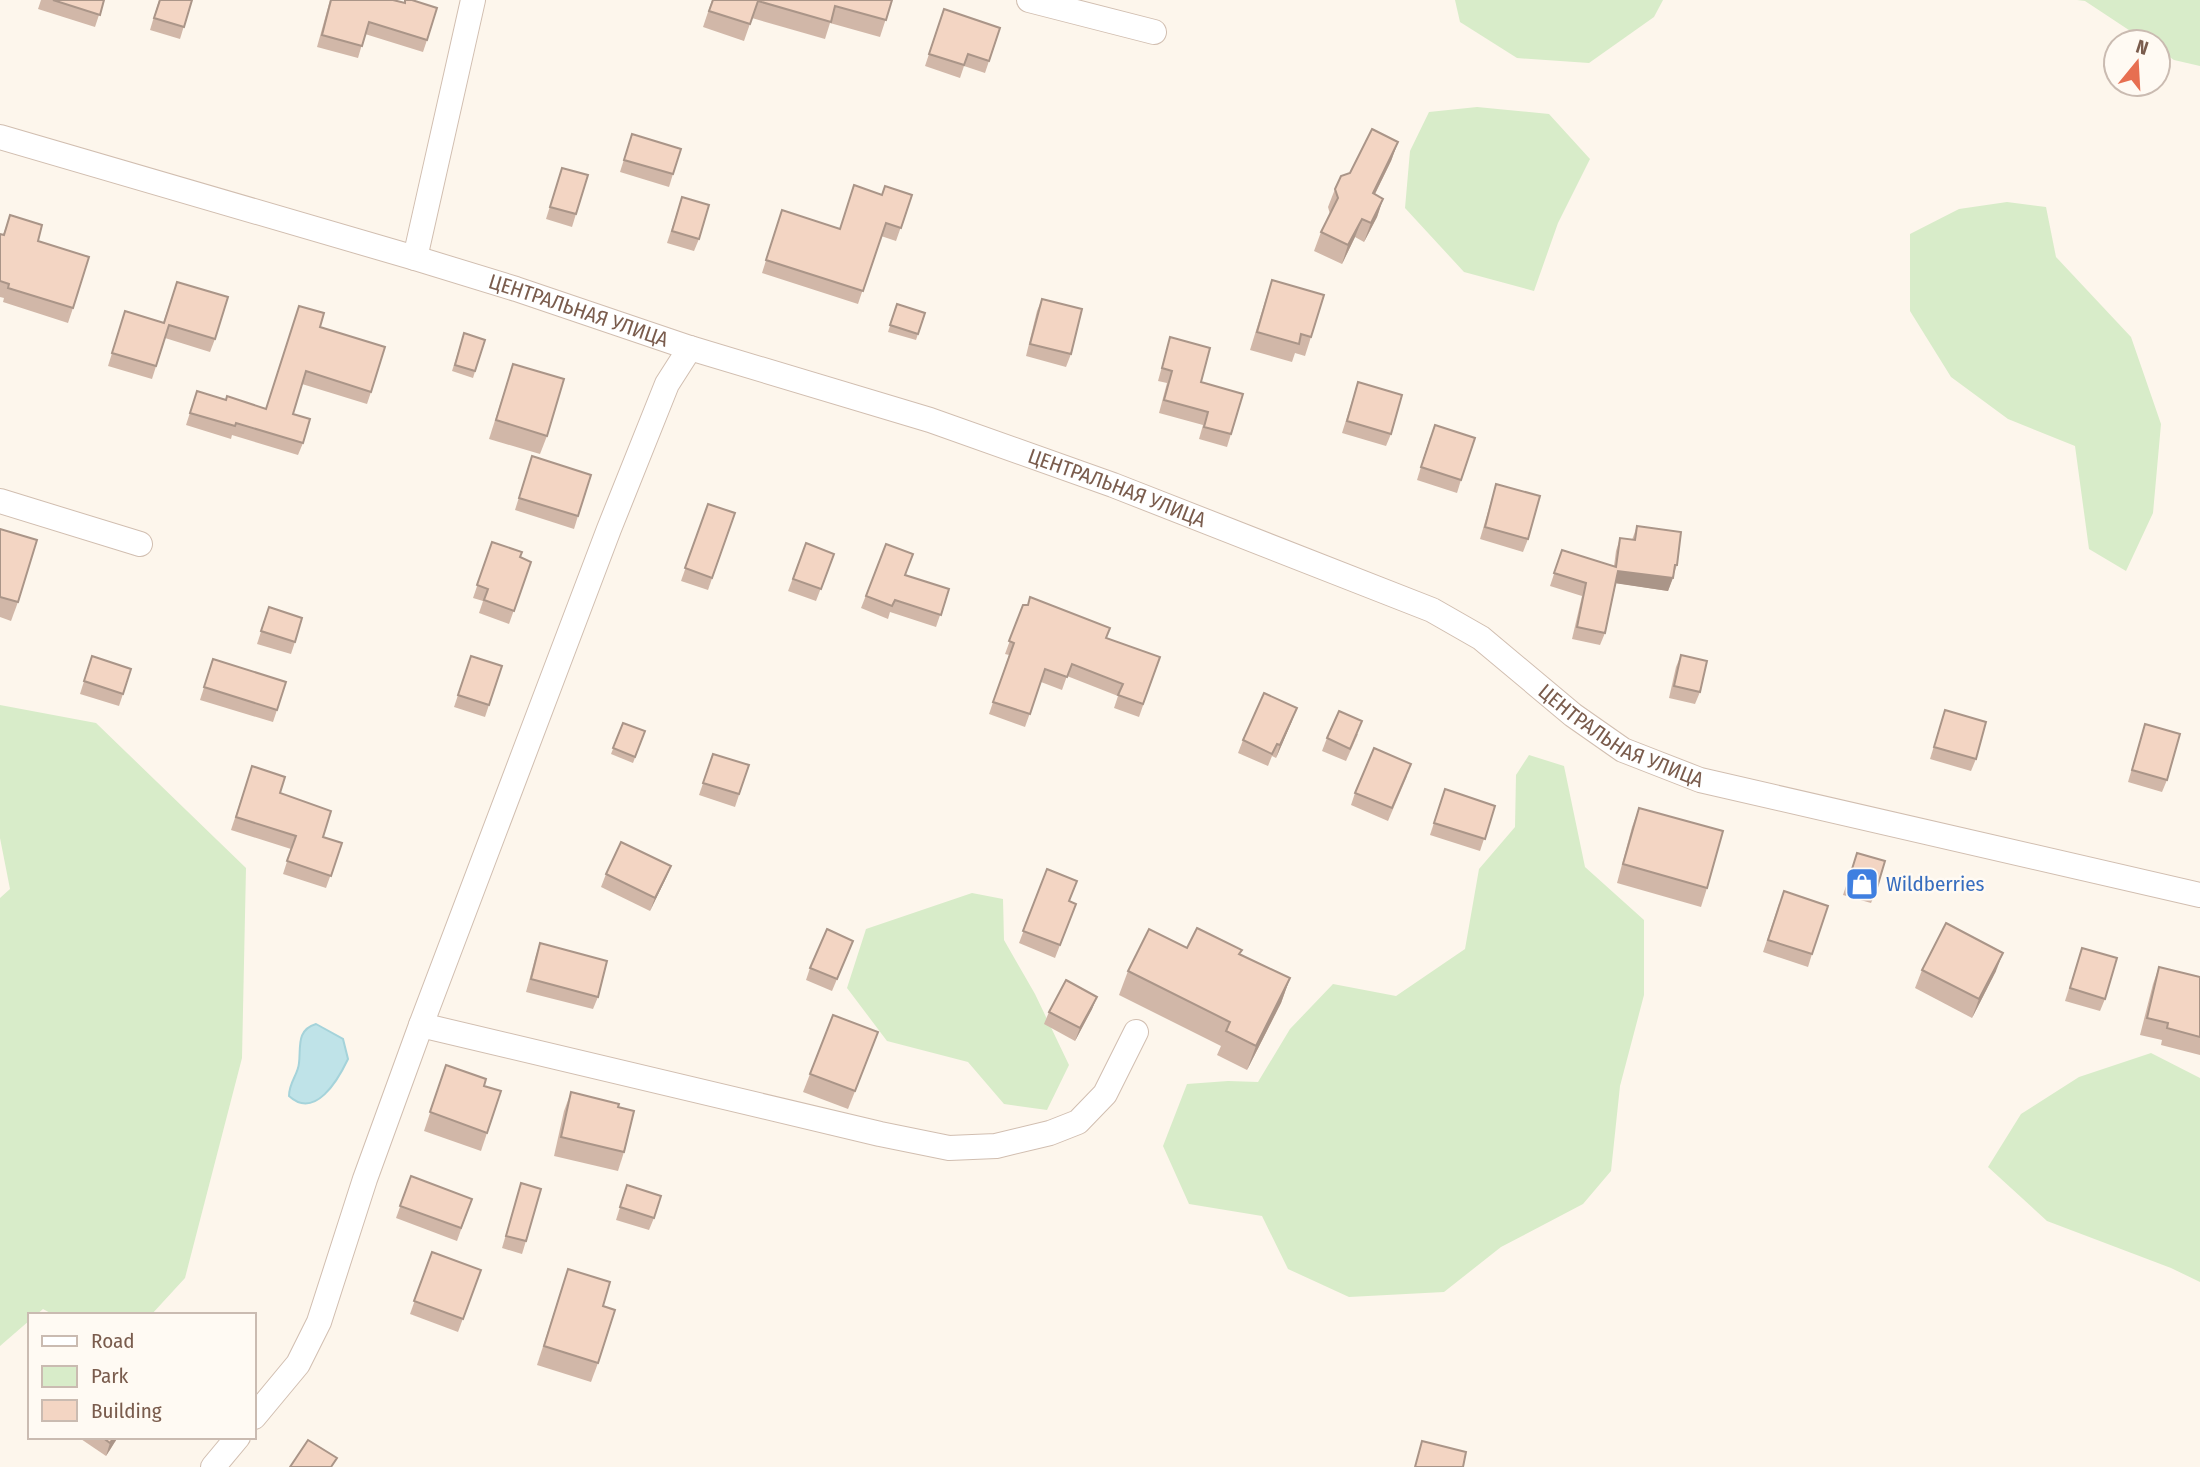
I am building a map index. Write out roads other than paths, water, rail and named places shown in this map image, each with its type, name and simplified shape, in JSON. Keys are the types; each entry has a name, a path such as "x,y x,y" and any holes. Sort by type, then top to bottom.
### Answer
{"street":[{"path":"415,258 473,0"},
{"path":"1029,0 1154,33"},
{"name":"ЦЕНТРАЛЬНАЯ УЛИЦА","path":"0,137 516,289 690,348 930,420 1113,485 1432,610 1481,638 1573,715 1623,750 1700,780 2200,895"},
{"path":"256,1415 298,1364 319,1322 365,1179 421,1026 619,505 667,384 690,348"},
{"path":"0,501 140,544"},
{"path":"421,1026 949,1148 996,1146 1050,1133 1078,1122 1105,1094 1136,1032"},
{"path":"214,1467 236,1439"}],"water":[{"path":"316,1024 343,1039 348,1059 324,1094 308,1103 299,1102 289,1096 290,1087 298,1067 302,1035"}],"place":[{"name":"Wildberries","path":"1862,884"}]}
